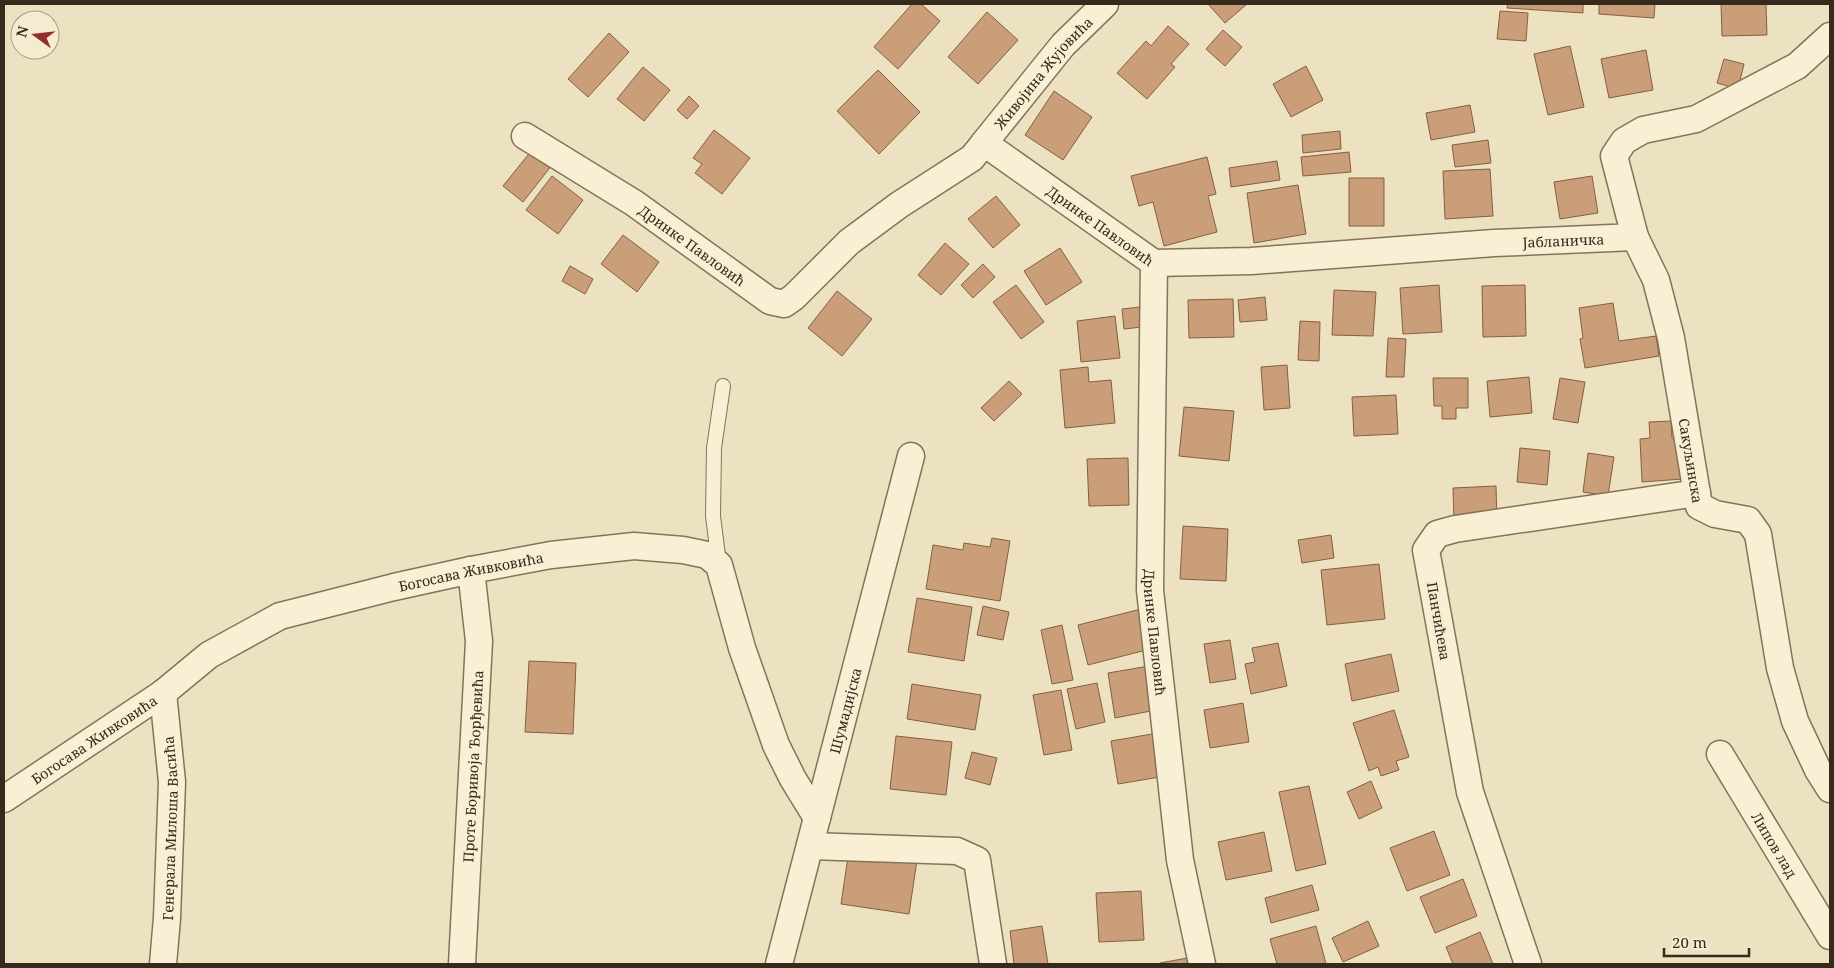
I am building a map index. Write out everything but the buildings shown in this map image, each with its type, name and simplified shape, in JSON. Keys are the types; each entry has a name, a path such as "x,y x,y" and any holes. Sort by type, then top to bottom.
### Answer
{"street":[{"name":"Живојина Жујовића","path":"984,144 1062,45 1105,4"},
{"path":"1635,237 1614,156 1624,141 1642,130 1696,119 1796,66 1830,36"},
{"name":"Дринке Павловић","path":"525,136 634,203 770,301 784,304 794,297 850,242 899,205 972,158 984,144 1154,263 1150,590 1180,860 1202,964"},
{"name":"Јабланичка","path":"1154,263 1251,261 1494,243 1635,237"},
{"name":"Сакуљинска","path":"1635,237 1656,280 1671,338 1699,506 1715,514 1748,520 1758,534 1780,668 1795,721 1818,770 1830,789"},
{"name":"Шумадијска","path":"779,964 910,456"},
{"name":"Панчићева","path":"1528,964 1470,792 1426,550 1437,534 1455,529 1697,493"},
{"name":"Богосава Живковића","path":"4,800 163,693 209,655 280,616 394,586 551,555 634,546 683,550 707,555 719,565"},
{"path":"719,565 742,648 776,745 816,818"},
{"name":"Проте Боривоја Ђорђевића","path":"462,964 479,641 471,570"},
{"name":"Генерала Милоша Васића","path":"163,693 172,782 167,918 163,964"},
{"name":"Липов лад","path":"1720,754 1830,936"},
{"path":"810,846 957,851 977,860 993,964"}],"lane":[{"path":"719,565 713,516 714,448 723,386"}]}
